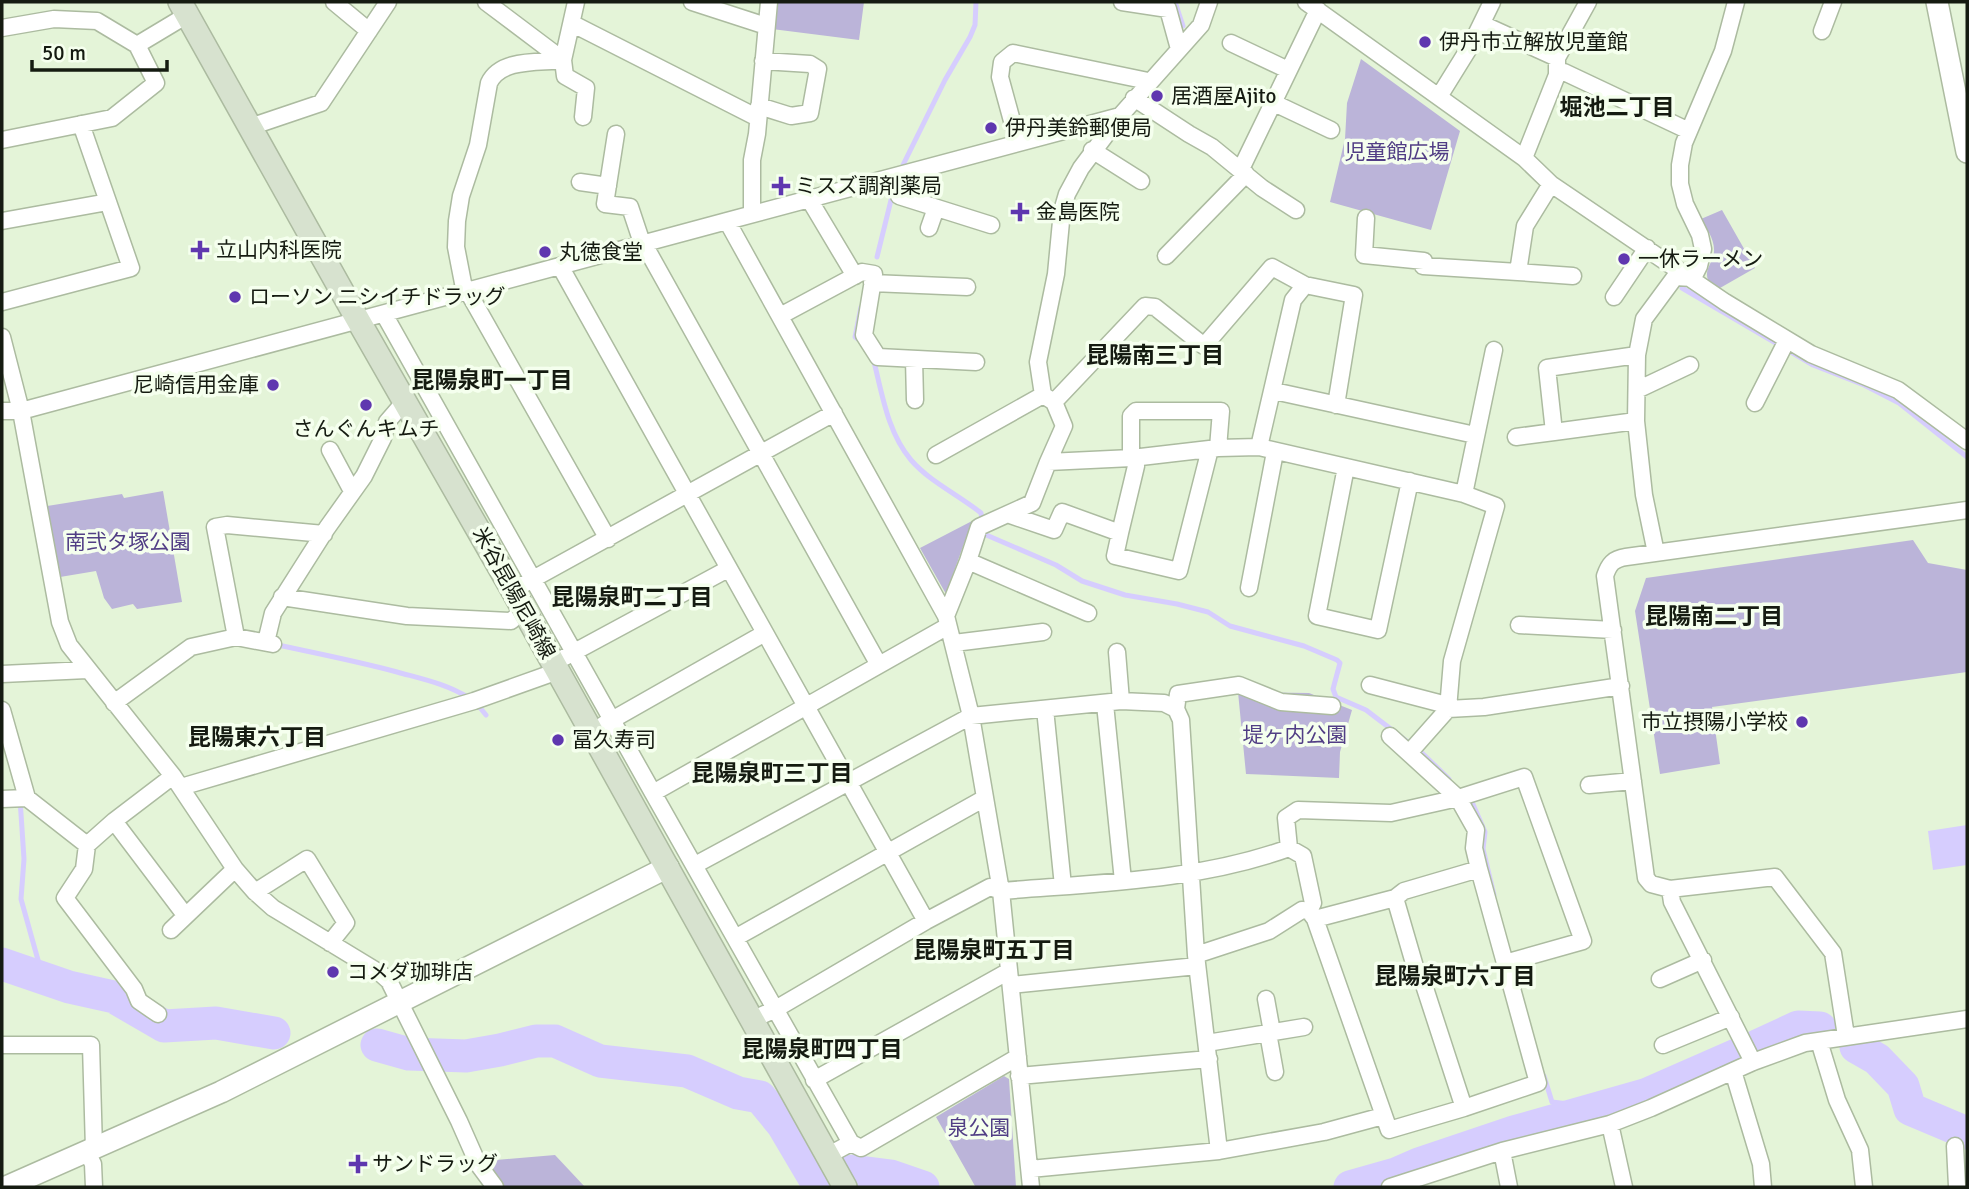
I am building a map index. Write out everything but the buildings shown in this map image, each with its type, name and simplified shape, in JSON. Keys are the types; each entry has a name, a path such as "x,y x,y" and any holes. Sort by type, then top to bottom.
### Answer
{"main road":[{"name":"米谷昆陽尼崎線","path":"183,8 358,320 523,585 524,610 562,662 601,726 668,867 843,1184"}],"street":[{"path":"334,2 369,31"},
{"path":"250,127 321,103 388,2"},
{"path":"486,2 562,60"},
{"path":"576,2 573,24 562,60 565,76 586,88 583,117"},
{"path":"692,2 766,26"},
{"path":"752,214 752,160 769,2"},
{"path":"1122,2 1168,9 1179,49"},
{"path":"653,793 808,707 947,621 979,527 1032,503 1064,426 1049,398 1038,362 1056,275 1062,211 1067,194 1092,150 1148,81 1200,24 1209,2"},
{"path":"1440,95 1471,45 1493,2"},
{"path":"1524,158 1557,75 1557,58 1588,2"},
{"path":"1693,278 1703,249 1680,184 1682,154 1723,51 1736,2"},
{"path":"1822,31 1833,2"},
{"path":"1937,2 1967,152"},
{"path":"1166,256 1244,171 1288,71 1312,6 1440,95 1524,158 1551,184 1725,302 1811,354 1898,390 1967,441"},
{"path":"137,45 183,8"},
{"path":"2,28 54,19 97,21 137,45 156,83 112,118 2,140"},
{"path":"573,24 759,112 791,116 810,113 818,69 810,64 763,61"},
{"path":"1482,24 1557,58"},
{"path":"1231,43 1288,71"},
{"path":"1018,143 1000,77 1002,62 1013,53 1148,81"},
{"path":"562,60 508,65 494,74 489,83 478,145 461,196 456,247 463,283 608,539"},
{"path":"1557,75 1564,72 1689,131"},
{"path":"1134,98 1212,147 1262,188 1296,211"},
{"path":"1274,103 1331,130"},
{"path":"2,411 21,411 1120,116"},
{"path":"2,302 131,268 80,124"},
{"path":"616,134 605,204 630,207 640,237 879,664"},
{"path":"1092,150 1141,181"},
{"path":"906,174 900,196 991,225"},
{"path":"580,182 608,186"},
{"path":"1518,272 1525,226 1551,184"},
{"path":"809,199 855,276"},
{"path":"2,221 108,202"},
{"path":"929,228 936,208"},
{"path":"1366,218 1364,255 1424,261 1423,266 1437,259 1563,281"},
{"path":"727,221 947,621 954,643 971,716 1001,891 1031,1187"},
{"path":"1614,297 1647,247"},
{"path":"560,266 926,921"},
{"path":"936,454 1049,398 1144,306 1155,307 1203,346 1272,267 1305,285 1354,295 1336,405"},
{"path":"780,316 862,272 874,274 864,335 878,357 976,362"},
{"path":"1656,552 1644,495 1636,421 1637,355 1644,319 1675,277 1693,278"},
{"path":"872,283 967,287"},
{"path":"1259,447 1293,299 1305,285"},
{"path":"384,314 562,662"},
{"path":"2,337 21,411 60,622 69,645 177,782 234,869 255,892 273,908 389,981 478,1164 495,1187"},
{"path":"1755,403 1787,340"},
{"path":"1464,494 1494,350"},
{"path":"1554,432 1547,368 1637,355"},
{"path":"914,359 915,400"},
{"path":"1637,390 1690,365"},
{"path":"1274,391 1475,435"},
{"path":"114,702 191,647 236,637 270,643 273,613 364,476 383,438 387,422 406,400"},
{"path":"1136,411 1221,411 1214,449 1179,571 1115,556 1136,466 1132,458 1131,416 1136,411"},
{"path":"523,585 834,413"},
{"path":"1516,436 1636,421"},
{"path":"1048,462 1259,447 1464,494 1496,506 1452,661 1448,709 1409,753"},
{"path":"330,450 352,491"},
{"path":"1249,588 1275,452"},
{"path":"1346,467 1317,616 1378,630 1410,481"},
{"path":"1846,1036 1833,953 1775,877 1670,889 1651,884 1646,878 1605,576 1608,566 1615,559 1967,510"},
{"path":"1010,515 1054,530 1062,512 1120,533"},
{"path":"236,637 215,527 227,525 324,534"},
{"path":"968,561 1088,613"},
{"path":"158,1014 139,1002 134,989 65,898 84,869 87,845 114,821 177,782 474,701 562,662 728,569"},
{"path":"282,597 442,619 511,621 524,610"},
{"path":"1520,624 1613,631"},
{"path":"954,643 1043,632"},
{"path":"765,634 601,726 653,793 851,1143 861,1148 1018,1057"},
{"path":"1117,652 1121,701"},
{"path":"2,674 87,670"},
{"path":"1175,709 1178,694 1239,685 1281,702 1332,706"},
{"path":"1370,685 1439,703 1448,709 1484,707 1621,686"},
{"path":"695,865 971,716 1121,701 1164,703 1175,709 1181,720 1196,961 1219,1151"},
{"path":"1105,704 1124,881"},
{"path":"2,709 27,798 87,845"},
{"path":"1045,709 1063,886"},
{"path":"1290,848 1303,856 1313,903 1312,915 1358,1037 1389,1130 1538,1083 1479,869 1474,848 1476,830 1458,798 1390,736"},
{"path":"1290,848 1286,818 1298,810 1391,813 1458,798 1524,777 1583,941 1505,963"},
{"path":"1588,785 1633,781"},
{"path":"2,799 27,798"},
{"path":"735,938 985,798"},
{"path":"114,821 185,915"},
{"path":"751,1020 775,1010 926,921 990,887 1001,891 1191,873 1251,862 1290,848"},
{"path":"255,892 307,859 346,923 330,943"},
{"path":"11,1183 221,1092 668,867"},
{"path":"171,930 234,869"},
{"path":"814,1080 1010,978 1196,961 1269,931 1301,909 1312,915 1395,898 1404,891 1479,869"},
{"path":"1670,889 1672,902 1753,1062"},
{"path":"1395,898 1418,977 1423,982 1464,1108"},
{"path":"1660,979 1703,960"},
{"path":"1266,999 1275,1072"},
{"path":"1663,1045 1731,1017"},
{"path":"1390,1187 1502,1151 1610,1124 1753,1062 1805,1043 1967,1019"},
{"path":"1019,1076 1208,1051 1270,1033 1304,1027"},
{"path":"1819,1041 1837,1100 1860,1150 1864,1187"},
{"path":"2,1045 91,1045 91,1150 94,1187"},
{"path":"1733,1071 1761,1164 1763,1187"},
{"path":"1030,1169 1219,1151 1324,1132 1383,1116"},
{"path":"1610,1124 1624,1187"},
{"path":"828,1158 851,1143"},
{"path":"1955,1146 1956,1186"},
{"path":"1502,1151 1508,1187"},
{"path":"1441,1170 1445,1187"}],"green space":[{"path":"776,2 864,2 859,40 772,29"},
{"name":"児童館広場","path":"1361,59 1460,131 1431,230 1330,202 1345,139 1347,103"},
{"path":"1722,210 1755,268 1720,288 1708,280 1707,273 1714,248 1701,219"},
{"name":"南弐タ塚公園","path":"163,491 182,602 137,609 133,604 112,609 104,598 96,571 54,578 41,507 122,494 124,498"},
{"path":"972,521 946,594 920,548"},
{"path":"1913,540 1928,563 1967,570 1967,672 1712,707 1720,764 1660,774 1635,611 1646,578"},
{"name":"堤ヶ内公園","path":"1238,692 1309,693 1352,710 1340,752 1339,778 1246,774"},
{"name":"泉公園","path":"1004,1076 1009,1079 1016,1187 975,1186 936,1117"},
{"path":"555,1155 585,1187 502,1187 485,1161"}],"shaded area":[{"path":"1967,825 1967,865 1933,870 1928,831"}],"waterway":[{"path":"903,165 945,80 970,37 975,25 976,2"},
{"path":"1175,2 1183,26"},
{"path":"877,257 893,192"},
{"path":"1682,288 1813,365 1864,385 1899,403 1967,457"},
{"path":"861,307 855,337 862,342"},
{"path":"873,358 886,411 903,449 927,475 981,513 984,534 1056,565 1082,581 1125,595 1208,612 1230,626 1304,646 1337,660 1340,663 1333,689 1336,697 1366,710 1421,752 1449,779"},
{"path":"273,644 416,677 443,685 469,698"},
{"path":"477,704 486,715"},
{"path":"20,799 24,859 21,899 43,978"},
{"path":"1472,802 1485,832 1483,849 1494,895"},
{"path":"2,964 69,987 114,997 164,1026 216,1023 274,1033"},
{"path":"1757,1046 1798,1027 1820,1028"},
{"path":"377,1045 409,1054 466,1056 536,1041 555,1041 600,1061 687,1071 738,1093 760,1097 783,1125 816,1181 852,1171 891,1176 923,1187"},
{"path":"1856,1047 1877,1059 1903,1086 1910,1109 1967,1133"},
{"path":"1350,1187 1396,1174 1514,1132 1645,1095 1743,1052"},
{"path":"1544,1076 1552,1102 1585,1106 1594,1110"}],"place":[{"name":"伊丹市立解放児童館","path":"1425,42"},
{"name":"居酒屋Ajito","path":"1157,96"},
{"name":"伊丹美鈴郵便局","path":"991,128"},
{"name":"ミスズ調剤薬局","path":"781,186"},
{"name":"金島医院","path":"1020,212"},
{"name":"立山内科医院","path":"200,250"},
{"name":"丸徳食堂","path":"545,252"},
{"name":"一休ラーメン","path":"1624,259"},
{"name":"ローソン ニシイチドラッグ","path":"235,297"},
{"name":"尼崎信用金庫","path":"273,385"},
{"name":"さんぐんキムチ","path":"366,405"},
{"name":"市立摂陽小学校","path":"1802,722"},
{"name":"冨久寿司","path":"558,740"},
{"name":"コメダ珈琲店","path":"333,972"},
{"name":"サンドラッグ","path":"358,1164"}],"district":[{"name":"堀池二丁目","path":"1617,107"},
{"name":"昆陽南三丁目","path":"1155,355"},
{"name":"昆陽泉町一丁目","path":"492,380"},
{"name":"昆陽泉町二丁目","path":"632,597"},
{"name":"昆陽南二丁目","path":"1714,616"},
{"name":"昆陽東六丁目","path":"257,737"},
{"name":"昆陽泉町三丁目","path":"772,773"},
{"name":"昆陽泉町五丁目","path":"994,950"},
{"name":"昆陽泉町六丁目","path":"1455,976"},
{"name":"昆陽泉町四丁目","path":"822,1049"}]}
